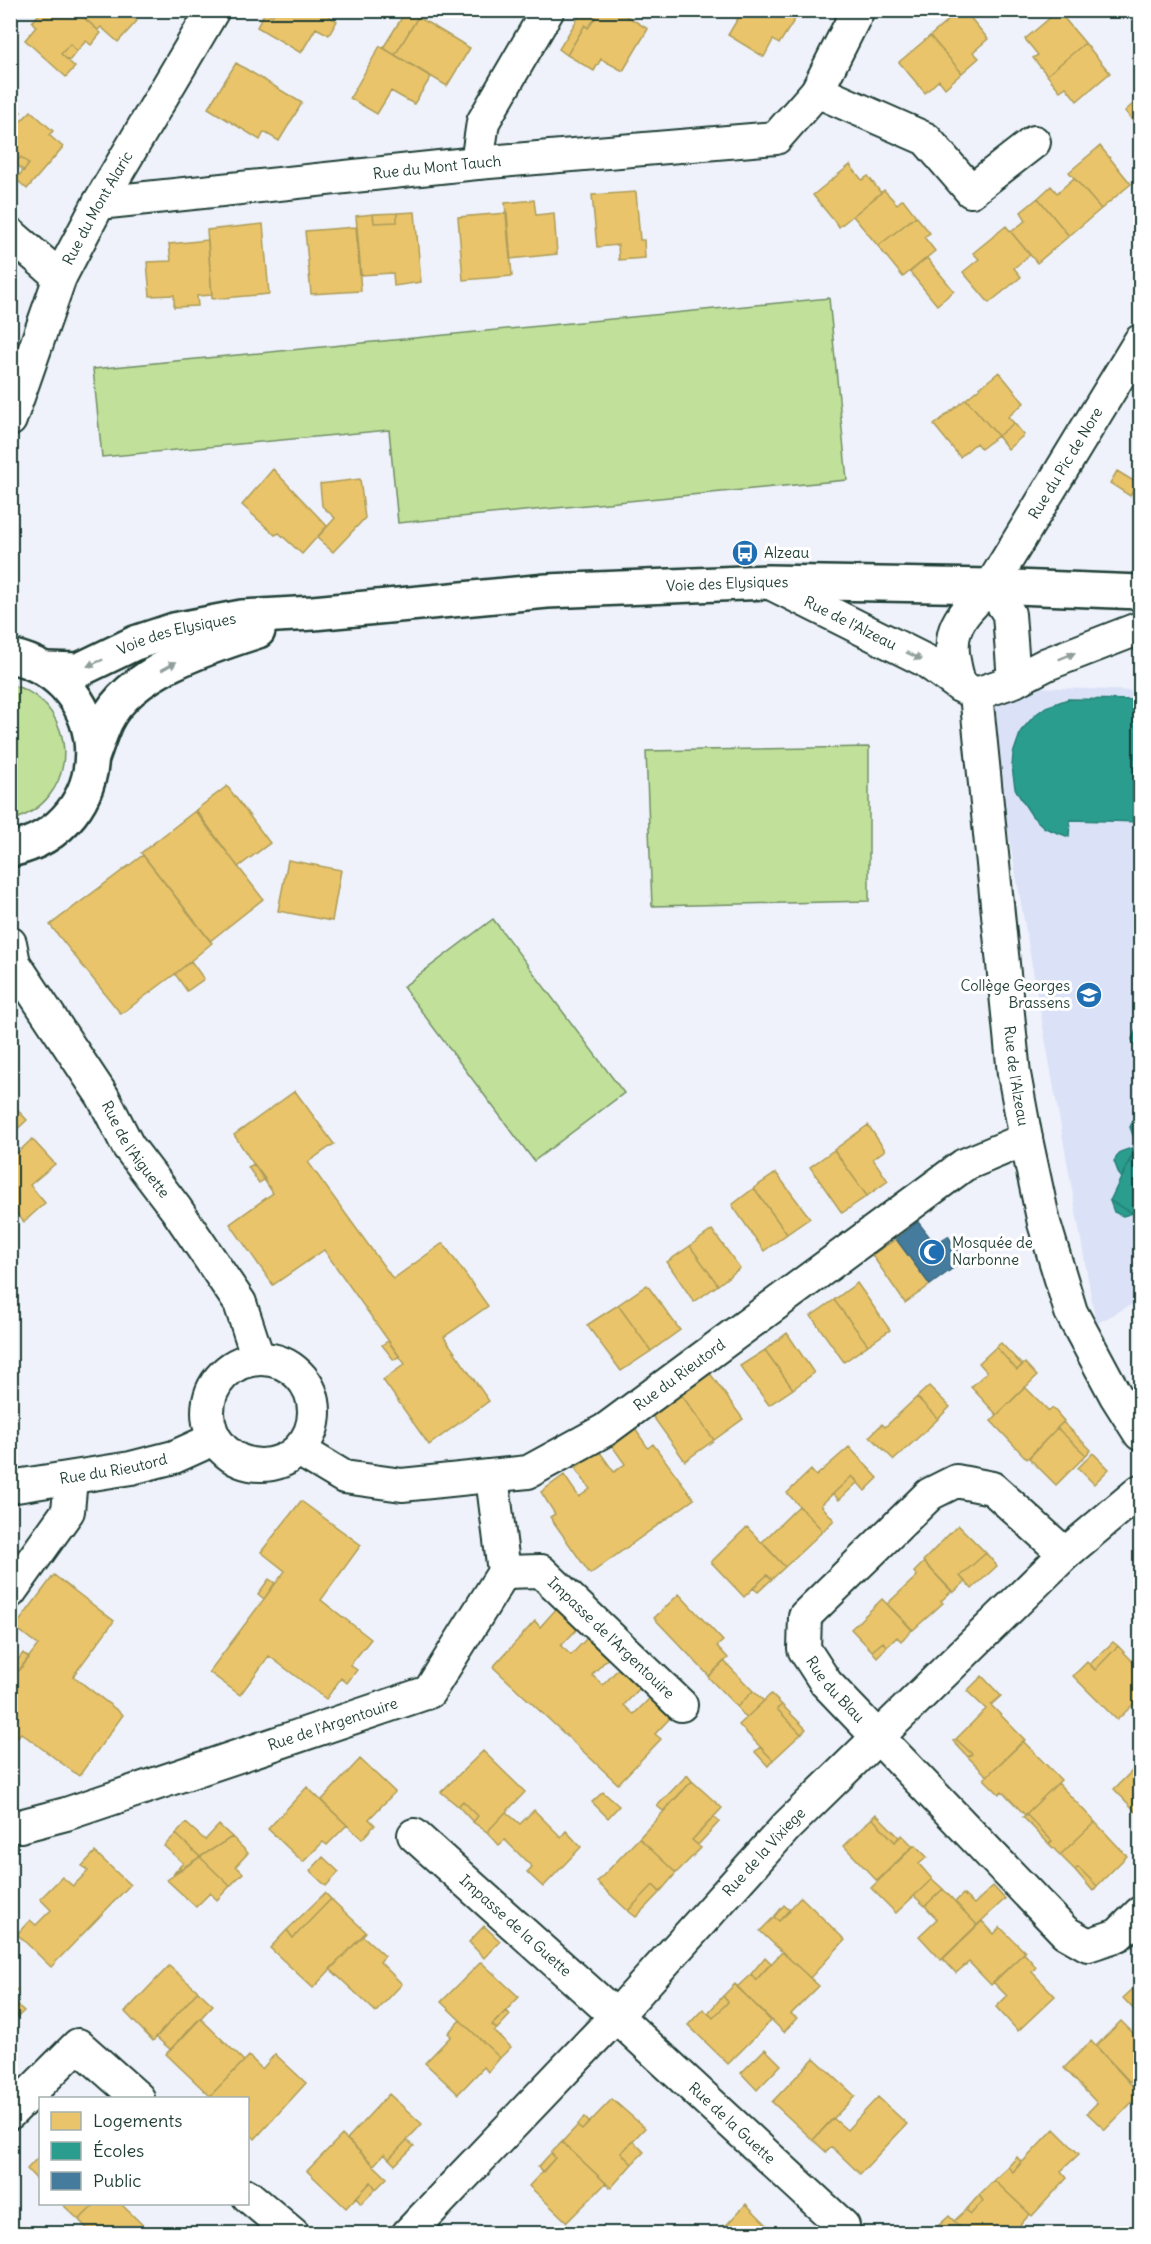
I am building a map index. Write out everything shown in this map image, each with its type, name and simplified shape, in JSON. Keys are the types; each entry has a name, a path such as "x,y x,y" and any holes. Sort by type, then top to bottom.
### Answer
{"street":[{"name":"Rue du Mont Alaric","path":"10,420 60,277 99,203 213,10"},
{"path":"477,163 483,122 548,10"},
{"path":"858,10 817,92 926,139 971,190 1034,142"},
{"name":"Rue du Mont Tauch","path":"99,203 477,163 776,138 817,92"},
{"path":"10,234 60,277"},
{"name":"Rue du Pic de Nore","path":"991,586 1140,341"},
{"name":"Voie des Elysiques","path":"46,669 79,670 135,643 174,630 242,617 313,613 547,591 768,582 991,586 1140,592"},
{"name":"Rue de l'Alzeau","path":"768,582 926,662 968,690"},
{"path":"991,586 1009,614 1014,681"},
{"name":"Rue de l'Alzeau","path":"991,586 964,611 951,642 952,662 968,690 1014,1074 1044,1223 1071,1312 1116,1396 1140,1434"},
{"name":"Voie des Elysiques","path":"93,755 107,720 126,694 152,675 184,658 313,613"},
{"path":"968,690 1014,681 1047,664 1140,627"},
{"path":"10,656 25,659 46,669 66,684 81,706 89,725 93,755 87,788 73,813 37,842 10,850"},
{"name":"Rue de l'Aiguette","path":"10,943 14,963 103,1097 128,1146 176,1209 240,1303 258,1358"},
{"name":"Rue du Rieutord","path":"299,1449 344,1477 402,1485 528,1472 604,1430 964,1165 1026,1139"},
{"path":"258,1358 287,1364 305,1380 314,1406 312,1429 299,1449 284,1461 250,1466 228,1454 214,1439 207,1412 215,1383 235,1364 258,1358"},
{"name":"Rue du Rieutord","path":"10,1487 131,1468 174,1457 214,1439"},
{"path":"492,1477 504,1572"},
{"path":"10,1592 69,1511 71,1479"},
{"name":"Rue du Blau","path":"1065,1554 992,1488 956,1481 930,1494 805,1616 804,1649 826,1683 1065,1932 1088,1946 1118,1935 1140,1913"},
{"name":"Rue de la Vixiege","path":"408,2234 616,2016 787,1826 1065,1554 1140,1491"},
{"name":"Impasse de l'Argentouire","path":"504,1572 541,1571 681,1705"},
{"name":"Rue de l'Argentouire","path":"10,1825 20,1826 66,1814 429,1692 504,1572"},
{"name":"Impasse de la Guette","path":"414,1835 616,2016"},
{"name":"Rue de la Guette","path":"616,2016 843,2226 844,2234"},
{"path":"10,2113 78,2045 137,2097"},
{"path":"249,2197 293,2234"}],"shaded area":[{"name":"Collège Georges Brassens","path":"982,685 1140,691 1140,1300 1096,1324"}],"green space":[{"path":"829,298 847,480 398,523 389,430 102,457 93,369"},
{"path":"11,685 28,691 42,702 53,715 64,747 63,764 58,780 49,796 32,812 11,821"},
{"path":"869,747 869,901 652,906 646,751"},
{"path":"493,919 624,1093 534,1161 403,987"}],"building: Logements":[{"path":"43,10 75,10 101,33 91,45 86,41 77,51 70,44 61,54 75,67 66,77 25,40 36,27 32,22"},
{"path":"75,10 136,10 132,16 137,21 118,42 101,27 98,30"},
{"path":"275,10 319,10 337,21 329,35 316,28 301,53 257,27 265,12 272,16"},
{"path":"319,10 334,10 330,17"},
{"path":"583,10 596,17 588,28 585,25 567,55 559,49"},
{"path":"584,10 617,10 648,29 623,71 601,59 594,71 567,55 585,25 588,28 596,17"},
{"path":"743,10 788,10 797,16 779,44 773,40 764,57 728,35"},
{"path":"788,10 806,10 801,19"},
{"path":"960,10 964,10 988,39 973,52 979,58 962,73 930,36"},
{"path":"406,11 418,17 395,55 383,48"},
{"path":"1058,11 1085,43 1047,75 1033,58 1038,55 1025,39"},
{"path":"418,17 470,48 447,86 395,55"},
{"path":"930,36 962,73 945,88 939,80 925,93 899,62"},
{"path":"1085,43 1110,73 1077,101 1066,87 1060,91 1047,75"},
{"path":"70,44 77,51 69,61 61,54"},
{"path":"380,46 431,77 414,104 391,91 377,114 350,98"},
{"path":"236,63 302,103 279,141 264,132 260,140 208,108"},
{"path":"1140,98 1140,130 1125,111"},
{"path":"10,103 21,112 10,122"},
{"path":"31,111 53,131 49,135 63,147 27,189 16,179 29,164 21,157 15,163 10,159 10,122 17,125"},
{"path":"1100,146 1131,184 1101,209 1069,172"},
{"path":"21,157 29,164 24,171 15,163"},
{"path":"850,165 862,180 868,176 881,193 839,227 813,195"},
{"path":"1074,178 1101,209 1069,236 1038,198 1051,186 1057,193"},
{"path":"884,190 897,204 903,199 916,216 878,246 853,216"},
{"path":"636,192 640,240 644,240 645,258 619,260 618,245 597,247 592,195"},
{"path":"1038,198 1069,236 1037,263 1011,232 1026,220 1021,212"},
{"path":"534,200 536,215 554,213 557,254 510,259 505,203"},
{"path":"415,212 421,282 394,286 393,273 361,275 356,216 373,214 374,223 397,222 397,213"},
{"path":"397,213 397,222 374,223 373,214"},
{"path":"507,213 512,276 463,280 458,217"},
{"path":"916,216 930,233 924,237 935,251 903,277 878,246"},
{"path":"263,224 269,294 212,299 207,230"},
{"path":"1006,226 1030,255 1014,268 1021,277 989,303 963,272 979,259 973,253"},
{"path":"356,227 361,291 311,294 305,231"},
{"path":"208,240 212,295 197,296 198,306 174,307 174,295 150,296 147,262 171,261 169,244"},
{"path":"927,258 954,291 937,305 910,272"},
{"path":"999,372 1024,403 1008,417 1014,423 998,436 966,399"},
{"path":"966,399 998,436 981,449 976,443 960,457 934,425"},
{"path":"1014,423 1024,435 1008,449 998,436"},
{"path":"273,469 327,526 302,554 279,533 275,535 242,505"},
{"path":"1117,471 1137,483 1130,496 1110,483"},
{"path":"360,479 365,518 333,552 317,538 335,518 322,506 320,484"},
{"path":"227,786 270,843 238,867 196,810"},
{"path":"195,811 263,899 210,941 141,853"},
{"path":"143,855 212,943 121,1014 50,925"},
{"path":"288,860 341,870 332,921 278,911"},
{"path":"191,961 204,979 187,991 175,974"},
{"path":"295,1091 334,1144 308,1162 393,1279 443,1243 488,1306 444,1337 489,1401 429,1445 383,1380 405,1364 324,1250 273,1285 230,1224 273,1193 234,1135"},
{"path":"10,1102 27,1120 10,1136"},
{"path":"868,1125 885,1150 873,1159 888,1181 867,1196 834,1150"},
{"path":"32,1139 55,1164 30,1185 45,1203 24,1222 10,1206 10,1152 14,1156"},
{"path":"834,1150 867,1196 842,1213 810,1167"},
{"path":"254,1164 265,1179 259,1183 248,1167"},
{"path":"776,1173 810,1218 787,1234 754,1188"},
{"path":"754,1188 787,1234 764,1251 732,1205"},
{"path":"712,1230 740,1268 718,1285 690,1246"},
{"path":"896,1239 930,1285 905,1303 872,1255"},
{"path":"690,1246 718,1285 694,1302 667,1262"},
{"path":"857,1283 890,1330 868,1345 834,1300"},
{"path":"647,1285 680,1330 651,1351 618,1305"},
{"path":"834,1300 868,1345 844,1362 811,1316"},
{"path":"618,1305 651,1351 621,1371 587,1325"},
{"path":"787,1333 814,1373 793,1389 765,1350"},
{"path":"388,1341 399,1356 394,1360 382,1345"},
{"path":"1001,1343 1022,1365 1017,1370 996,1347"},
{"path":"996,1347 1017,1370 1025,1363 1037,1376 997,1415 971,1387 987,1372 979,1363"},
{"path":"765,1350 793,1389 769,1405 740,1366"},
{"path":"709,1372 743,1419 714,1440 680,1393"},
{"path":"929,1386 950,1407 938,1419 917,1397"},
{"path":"1025,1387 1049,1411 1053,1408 1064,1421 1027,1459 991,1421"},
{"path":"680,1393 714,1440 685,1461 651,1414"},
{"path":"917,1397 938,1419 894,1460 870,1436 882,1424 885,1427"},
{"path":"1063,1422 1091,1450 1086,1455 1057,1428"},
{"path":"633,1426 648,1448 653,1444 694,1499 590,1574 550,1517 555,1514 541,1492 564,1475 579,1497 590,1489 575,1468 599,1451 614,1472 625,1464 610,1443"},
{"path":"1057,1428 1086,1455 1056,1485 1029,1458"},
{"path":"849,1447 878,1478 865,1491 852,1476 821,1505 834,1520 823,1531 787,1493 811,1470 816,1476"},
{"path":"1093,1453 1109,1469 1094,1484 1078,1468"},
{"path":"852,1476 858,1482 839,1500 833,1494"},
{"path":"301,1501 361,1545 321,1600 371,1639 350,1665 357,1670 347,1683 341,1678 326,1699 269,1656 240,1695 209,1672 285,1571 261,1552"},
{"path":"799,1506 823,1531 785,1567 762,1542"},
{"path":"958,1525 986,1553 960,1576 965,1582 953,1593 923,1561"},
{"path":"747,1527 785,1567 772,1579 767,1575 744,1597 711,1562"},
{"path":"986,1553 997,1566 972,1589 960,1576"},
{"path":"924,1562 952,1591 941,1601 943,1603 913,1630 887,1604 917,1576 914,1572"},
{"path":"54,1575 114,1621 73,1676 123,1715 79,1776 21,1733 10,1746 10,1682 38,1645 15,1627"},
{"path":"767,1575 772,1579 758,1592 753,1588"},
{"path":"269,1579 275,1583 264,1599 258,1594"},
{"path":"679,1594 723,1641 717,1646 728,1658 709,1676 654,1618"},
{"path":"882,1599 912,1630 901,1641 897,1637 887,1647 883,1642 872,1651 851,1629"},
{"path":"557,1608 578,1628 561,1646 571,1655 588,1637 609,1657 592,1675 603,1685 619,1668 641,1687 624,1705 631,1712 634,1714 651,1697 672,1716 655,1734 661,1739 618,1784 493,1667 535,1621 540,1627"},
{"path":"883,1642 887,1647 877,1657 872,1651"},
{"path":"1113,1642 1118,1646 1095,1670 1090,1664"},
{"path":"1118,1646 1140,1669 1140,1698 1117,1720 1073,1676 1087,1662 1095,1670"},
{"path":"23,1653 29,1658 17,1673 11,1669"},
{"path":"724,1661 753,1691 737,1707 708,1677"},
{"path":"982,1676 1001,1696 991,1705 1025,1740 987,1776 968,1757 972,1754 956,1739 986,1709 967,1691"},
{"path":"753,1691 764,1701 746,1718 737,1707"},
{"path":"771,1694 782,1705 777,1709 801,1734 773,1760 739,1725"},
{"path":"782,1705 806,1729 801,1734 777,1709"},
{"path":"956,1739 972,1754 968,1757 953,1741"},
{"path":"1023,1741 1061,1780 1025,1815 1002,1791 999,1794 984,1779"},
{"path":"760,1747 773,1760 768,1766 755,1752"},
{"path":"483,1751 525,1792 487,1832 473,1822 478,1816 463,1801 458,1806 441,1792"},
{"path":"360,1759 395,1792 369,1819 375,1825 362,1839 321,1801"},
{"path":"1140,1763 1140,1816 1114,1789"},
{"path":"687,1775 692,1781 663,1811 657,1806"},
{"path":"692,1781 722,1808 692,1840 701,1848 676,1873 639,1838"},
{"path":"1058,1783 1095,1822 1060,1855 1049,1844 1052,1841 1026,1814"},
{"path":"307,1787 347,1825 327,1845 323,1842 303,1862 268,1829"},
{"path":"603,1792 619,1806 608,1818 592,1802"},
{"path":"463,1801 478,1816 473,1822 458,1806"},
{"path":"534,1810 561,1837 566,1831 581,1847 543,1887 527,1872 532,1867 505,1840 499,1845 487,1832 506,1812 520,1824"},
{"path":"876,1814 899,1837 895,1842 872,1818"},
{"path":"1026,1814 1052,1841 1049,1844 1023,1817"},
{"path":"714,1817 719,1822 698,1845 692,1840"},
{"path":"872,1818 895,1842 902,1835 913,1846 877,1881 844,1846"},
{"path":"1095,1822 1127,1856 1097,1886 1078,1867 1075,1870 1060,1855"},
{"path":"186,1823 205,1840 219,1825 232,1837 200,1857 176,1834"},
{"path":"176,1834 200,1857 173,1874 183,1863 164,1846"},
{"path":"232,1837 248,1853 236,1866 243,1873 230,1886 200,1857"},
{"path":"639,1838 676,1873 660,1892 653,1885 628,1911 597,1882"},
{"path":"915,1845 927,1857 919,1864 932,1879 896,1913 871,1888"},
{"path":"95,1852 130,1885 51,1967 17,1934 30,1920 36,1925 51,1910 40,1899 62,1877 73,1886 88,1871 82,1866"},
{"path":"200,1857 230,1886 217,1900 210,1893 196,1907 167,1880"},
{"path":"323,1857 339,1872 326,1886 310,1871"},
{"path":"1078,1867 1097,1886 1093,1891 1075,1870"},
{"path":"932,1879 943,1889 925,1906 914,1896"},
{"path":"653,1885 660,1892 636,1917 628,1911"},
{"path":"993,1886 1005,1899 977,1925 955,1902 963,1894 974,1904"},
{"path":"943,1889 977,1925 941,1960 919,1936 937,1919 925,1906"},
{"path":"325,1893 331,1899 293,1938 287,1930"},
{"path":"801,1897 845,1940 810,1978 760,1931 774,1917 779,1921"},
{"path":"331,1899 366,1932 313,1988 270,1948 287,1930 293,1938"},
{"path":"784,1905 790,1911 779,1921 774,1917"},
{"path":"982,1921 994,1934 1000,1927 1025,1952 991,1985 969,1962 956,1973 943,1959"},
{"path":"484,1926 500,1941 484,1958 469,1942"},
{"path":"363,1936 385,1956 380,1962 402,1984 376,2012 330,1969"},
{"path":"782,1952 819,1986 791,2014 797,2018 784,2032 737,1987 751,1974 756,1980"},
{"path":"1024,1953 1036,1967 1032,1972 1055,1996 1018,2031 996,2007 1007,1996 993,1982"},
{"path":"765,1957 771,1963 756,1980 751,1974"},
{"path":"481,1962 519,1997 492,2025 497,2029 494,2031 511,2047 500,2058 441,2002"},
{"path":"169,1966 198,1991 153,2041 125,2012"},
{"path":"10,1984 17,1990 10,1998"},
{"path":"735,1984 771,2021 728,2064 688,2025 703,2009 713,2018 728,2002 723,1996"},
{"path":"1135,1987 1140,1993 1140,2016 1123,1998"},
{"path":"198,1991 213,2005 171,2050 156,2037"},
{"path":"723,1996 728,2002 713,2018 708,2013"},
{"path":"10,1998 24,2011 10,2024"},
{"path":"507,2011 510,2015 497,2029 492,2025"},
{"path":"200,2018 244,2061 210,2096 166,2054"},
{"path":"460,2020 500,2058 488,2072 484,2067 458,2094 425,2063 451,2036 448,2033"},
{"path":"1121,2021 1140,2040 1140,2071 1130,2082 1096,2046"},
{"path":"1091,2041 1140,2094 1105,2130 1087,2113 1097,2103 1064,2068"},
{"path":"765,2049 781,2065 757,2090 741,2073"},
{"path":"275,2054 306,2083 255,2139 249,2133 249,2097 210,2096 249,2056 262,2069"},
{"path":"814,2058 855,2096 813,2140 772,2102"},
{"path":"389,2094 422,2124 389,2159 384,2154 374,2165 347,2139"},
{"path":"878,2097 907,2124 860,2174 832,2147 826,2152 813,2140 833,2118 847,2130"},
{"path":"612,2099 645,2128 621,2153 632,2164 611,2188 562,2142 577,2126 582,2130"},
{"path":"584,2117 589,2122 582,2130 577,2126"},
{"path":"1054,2129 1079,2154 1061,2171 1067,2178 1032,2216 994,2180 1008,2167 1013,2172"},
{"path":"342,2135 387,2178 376,2189 371,2182 346,2208 307,2171"},
{"path":"407,2140 414,2146 395,2165 389,2159"},
{"path":"633,2141 644,2152 632,2164 621,2153"},
{"path":"562,2142 606,2183 567,2222 529,2186 555,2158 551,2153"},
{"path":"551,2153 555,2158 542,2173 538,2167"},
{"path":"39,2156 39,2182 27,2169"},
{"path":"1017,2157 1021,2162 1013,2172 1008,2167"},
{"path":"994,2180 1030,2214 1012,2234 967,2234 954,2221 966,2210 971,2214 983,2201 979,2195"},
{"path":"371,2182 376,2189 361,2204 356,2198"},
{"path":"979,2195 983,2201 971,2214 966,2210"},
{"path":"746,2204 776,2234 718,2234"},
{"path":"63,2205 94,2205 79,2220"},
{"path":"94,2205 122,2205 152,2234 92,2234 79,2220"},
{"path":"949,2216 967,2234 939,2234 936,2228"}],"building: Écoles":[{"path":"1068,699 1140,700 1140,822 1070,820 1069,837 1045,828 1032,816 1021,799 1015,788 1012,767 1013,754 1021,731 1035,715 1046,707"},
{"path":"1140,1021 1140,1060 1132,1039"},
{"path":"1140,1107 1140,1138 1137,1146 1130,1127"},
{"path":"1140,1138 1140,1217 1110,1201"},
{"path":"1137,1146 1121,1179 1114,1161 1120,1152"},
{"path":"1110,1201 1133,1213 1123,1216 1114,1212"}],"building: Public":[{"name":"Mosquée de Narbonne","path":"918,1222 935,1244 948,1236 964,1260 930,1285 896,1239"}],"place":[{"name":"Alzeau","path":"745,553"},
{"name":"Collège Georges Brassens","path":"1089,995"},
{"name":"Mosquée de Narbonne","path":"932,1252"}]}
